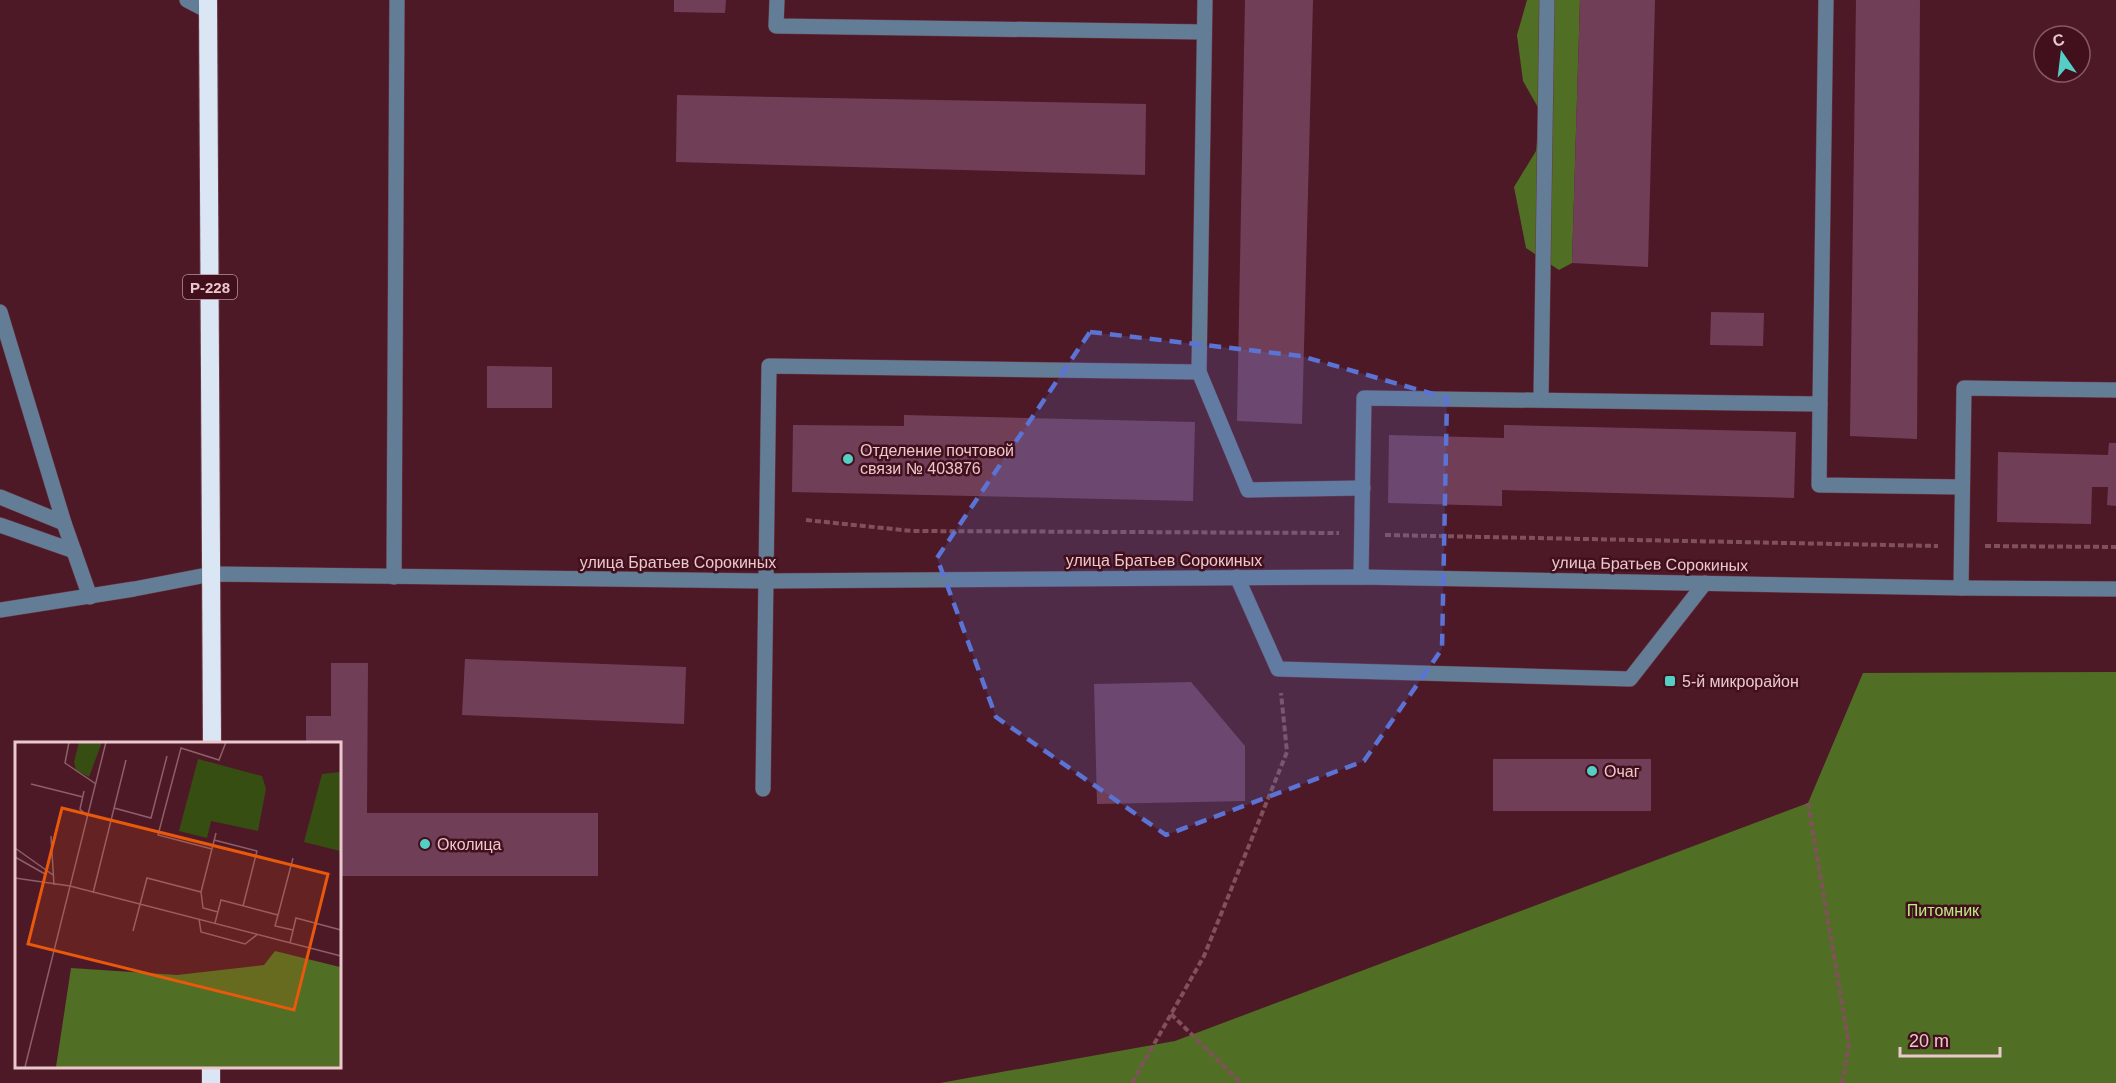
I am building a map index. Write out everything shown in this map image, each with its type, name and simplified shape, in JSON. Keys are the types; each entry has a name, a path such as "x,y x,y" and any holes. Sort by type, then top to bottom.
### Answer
{"highway":[{"name":"Р-228","path":"208,6 212,742"}],"street":[{"path":"187,0 208,6"},
{"path":"394,577 397,0"},
{"path":"777,0 776,26 1204,32"},
{"path":"1205,0 1199,372 1248,490 1363,488"},
{"path":"1541,399 1547,0"},
{"path":"1826,0 1819,485 1962,487"},
{"path":"0,312 64,523 90,597"},
{"path":"763,789 769,366 1199,372"},
{"path":"1961,588 1964,388 2116,390"},
{"path":"1361,577 1364,398 1820,404"},
{"path":"0,497 64,523"},
{"path":"0,525 74,551"},
{"name":"улица Братьев Сорокиных","path":"0,610 90,597 212,574 765,581 1361,577 2116,589"},
{"path":"1237,577 1278,669 1630,679 1705,583"}],"path":[{"path":"806,520 912,531 1362,534 1653,542 2116,547"},
{"path":"1132,1083 1204,956 1287,752 1278,669"},
{"path":"1808,803 1849,1045 1842,1083"},
{"path":"1171,1014 1241,1083"}],"highlighted area":[{"path":"1090,332 1301,356 1447,398 1442,649 1364,761 1166,835 996,717 937,558"}],"green space":[{"path":"1527,0 1580,0 1572,263 1559,270 1526,248 1514,187 1536,151 1540,111 1523,81 1517,35"},
{"name":"Питомник","path":"2116,672 2116,1083 940,1083 1175,1041 1808,803 1863,673"}],"building":[{"path":"674,0 726,0 725,13 674,12"},
{"path":"1245,0 1313,0 1302,424 1237,421"},
{"path":"1580,0 1655,0 1648,267 1572,263"},
{"path":"1856,0 1920,0 1917,439 1850,436"},
{"path":"677,95 1146,104 1145,175 676,162"},
{"path":"1711,312 1764,313 1763,346 1710,345"},
{"path":"487,366 552,367 552,408 487,408"},
{"path":"904,415 1195,422 1193,501 792,492 793,425 904,426"},
{"path":"1504,425 1796,432 1794,498 1502,490 1502,506 1388,503 1389,435 1504,438"},
{"path":"2109,443 2116,443 2116,506 2107,505 2108,487 2092,487 2091,524 1997,522 1998,452 2108,455"},
{"path":"465,659 686,667 684,724 462,715"},
{"path":"331,663 368,663 367,813 598,813 598,876 340,876 340,742 306,742 306,716 331,716"},
{"path":"1191,682 1245,746 1245,801 1097,804 1094,684"},
{"path":"1493,759 1651,759 1651,811 1493,811"}],"place":[{"name":"Отделение почтовой связи № 403876","path":"848,459"},
{"name":"5-й микрорайон","path":"1670,681"},
{"name":"Очаг","path":"1592,771"},
{"name":"Околица","path":"425,844"}]}
